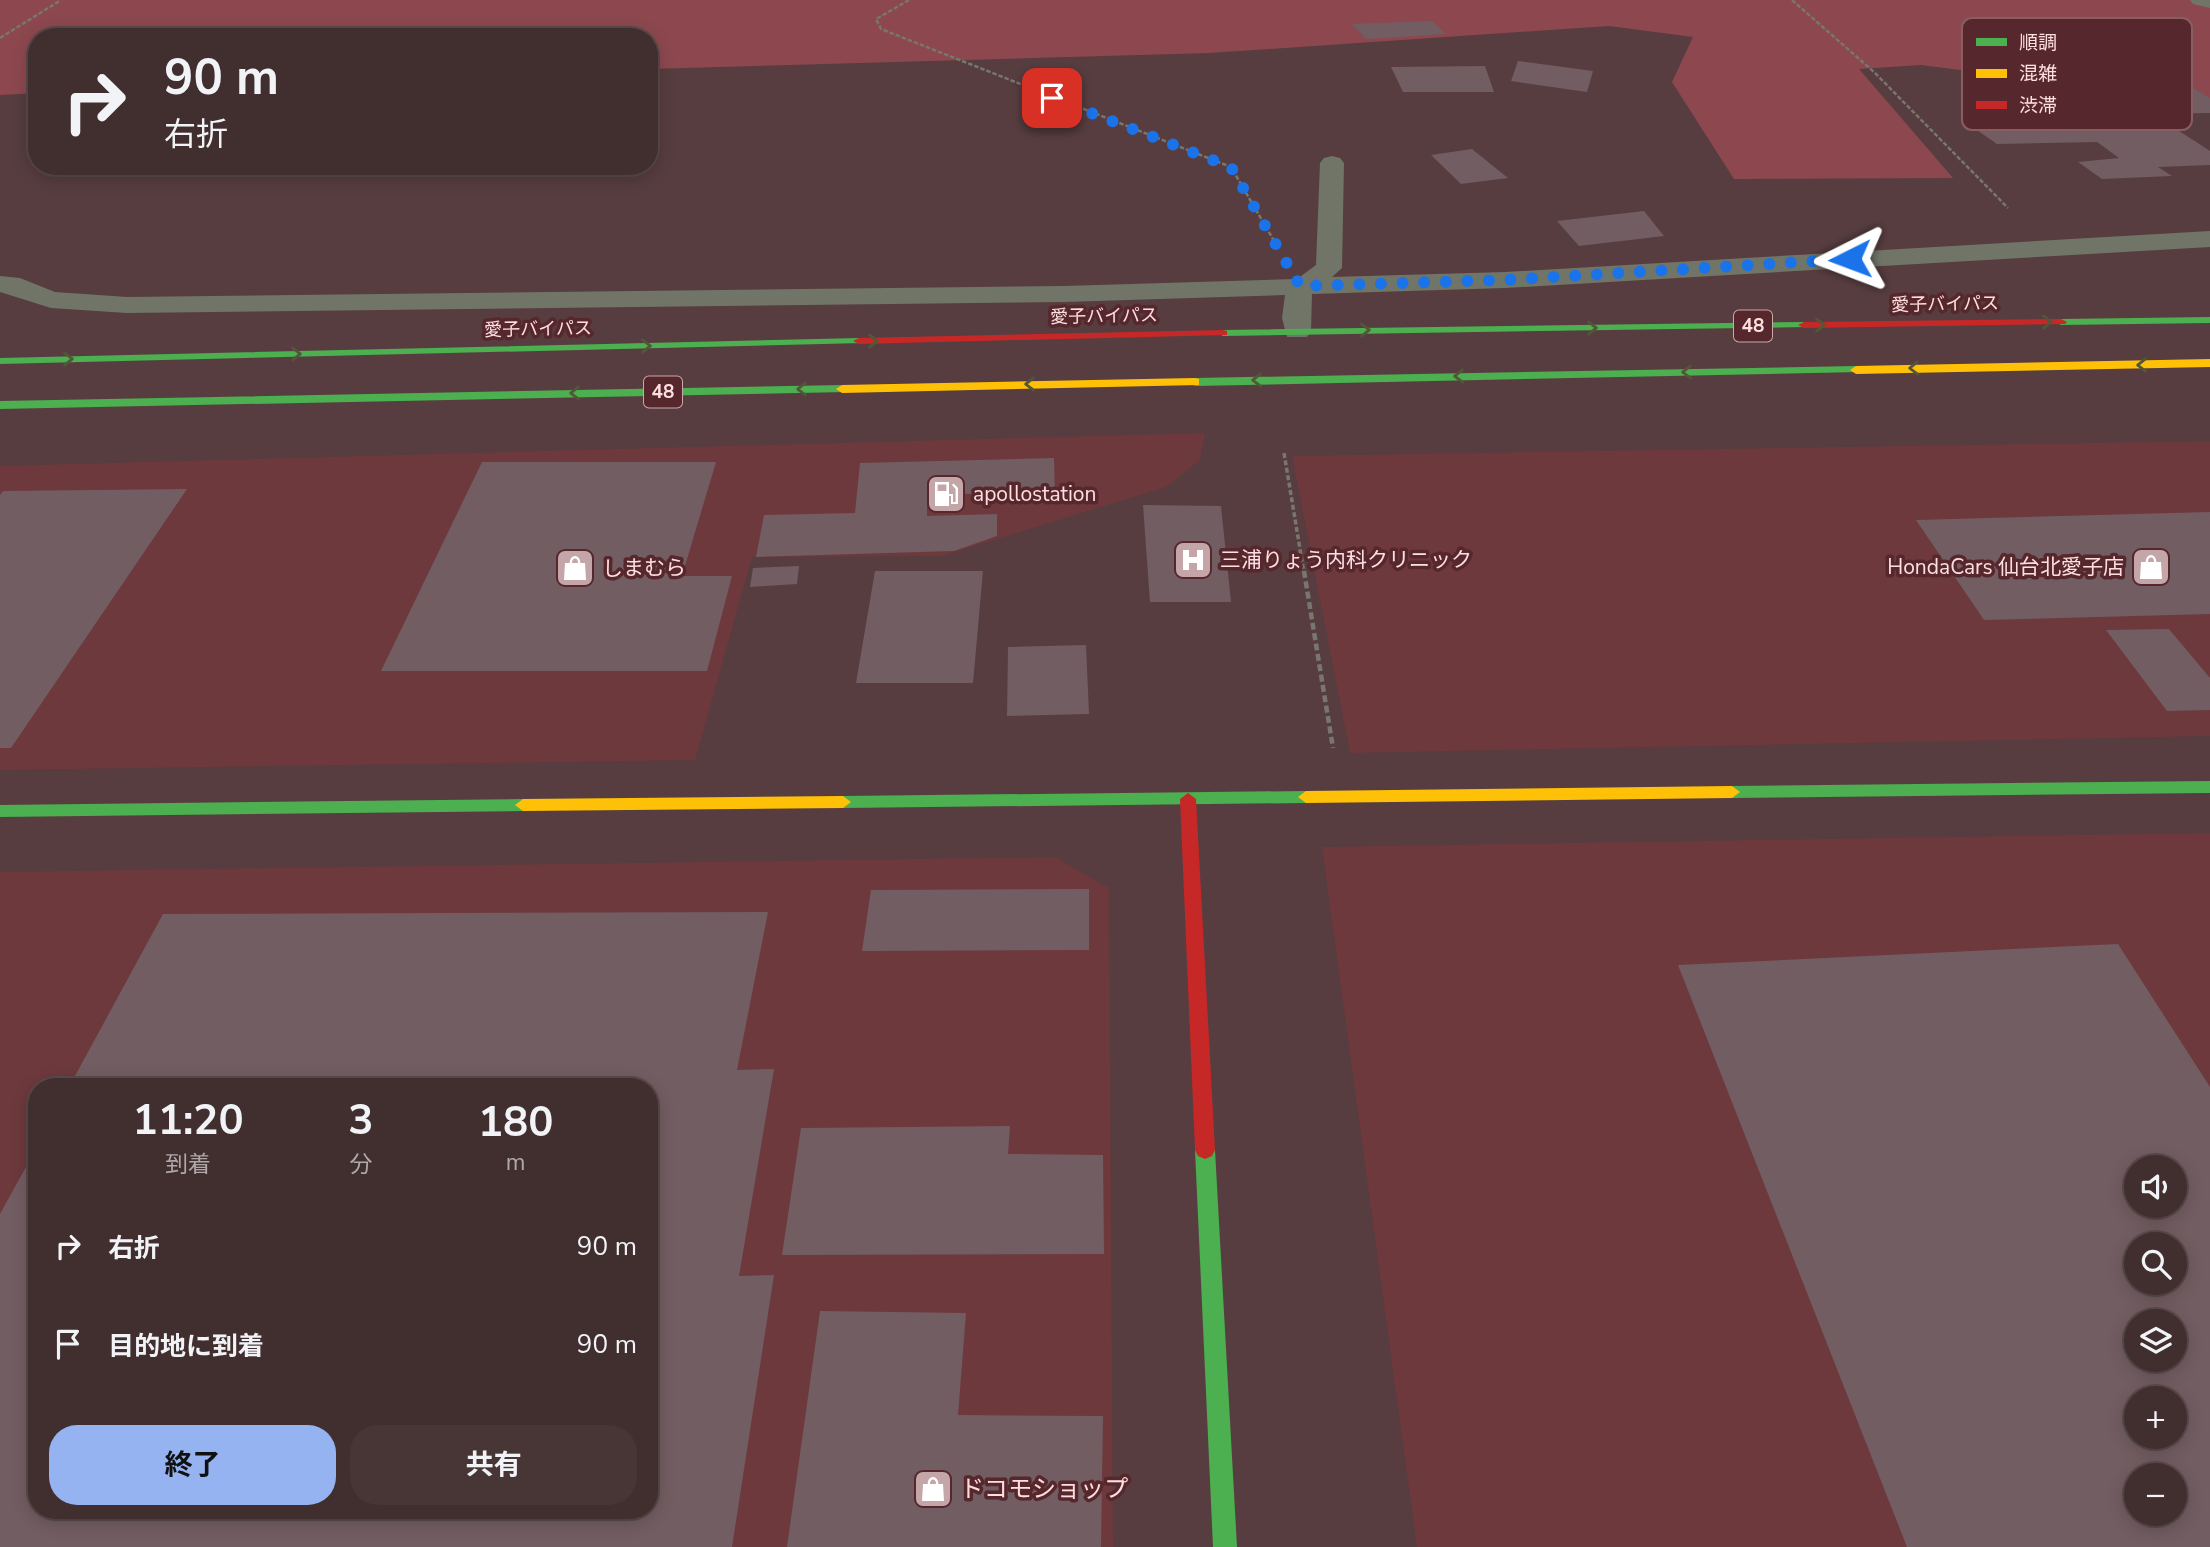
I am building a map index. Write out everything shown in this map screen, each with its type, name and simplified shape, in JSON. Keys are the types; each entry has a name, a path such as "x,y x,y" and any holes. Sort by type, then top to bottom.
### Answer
{"main road":[{"name":"愛子バイパス","path":"0,361 1297,331 2210,320"},
{"name":"48","path":"0,405 2210,363"},
{"path":"0,811 2210,787"},
{"path":"1188,799 1225,1547"}],"street":[{"path":"2200,0 2210,2"},
{"path":"1297,331 1294,299 1300,286 1329,268 1332,163"},
{"path":"0,284 12,284 51,300 127,305 1063,294 1505,280 2210,239"}],"path":[{"path":"0,38 61,0"},
{"path":"909,0 876,19 881,29 1231,167 1300,286"},
{"path":"1792,0 1874,72 1992,189 2044,250"},
{"path":"1284,453 1334,752"}],"shaded area":[{"path":"0,0 2210,0 2210,102 2192,100 2192,18 1962,18 1962,70 1921,65 1859,69 1953,178 1734,179 1672,82 1693,37 1609,26 1209,53 658,69 658,28 28,28 28,93 0,95"},
{"path":"1205,433 1200,460 1166,487 942,556 752,557 695,760 0,770 0,466"},
{"path":"2210,441 2210,736 1350,753 1292,456"},
{"path":"2210,833 2210,1547 1417,1547 1322,847"},
{"path":"1055,857 1109,888 1113,1547 0,1547 0,872"}],"building":[{"path":"1432,21 1446,34 1366,39 1352,24"},
{"path":"1518,61 1593,71 1587,92 1511,81"},
{"path":"1485,66 1494,92 1403,92 1391,67"},
{"path":"2192,87 2210,98 2210,113 2192,113"},
{"path":"1977,130 2178,130 2210,151 2210,165 2158,167 2172,176 2102,179 2078,162 2119,158 2097,142 1997,144"},
{"path":"1472,149 1508,178 1461,184 1431,155"},
{"path":"1644,211 1664,236 1579,246 1557,221"},
{"path":"1054,458 1055,491 927,495 927,516 997,514 997,536 954,551 756,557 764,515 855,513 860,463"},
{"path":"482,462 716,462 682,576 732,576 707,671 381,671"},
{"path":"187,489 11,748 0,748 0,495 3,491"},
{"path":"1143,505 1221,506 1231,602 1150,602"},
{"path":"2210,512 2210,614 1984,620 1916,520"},
{"path":"799,566 797,584 750,587 753,568"},
{"path":"875,571 983,571 973,683 856,683"},
{"path":"2169,629 2210,678 2210,710 2167,711 2106,630"},
{"path":"1086,645 1089,714 1007,716 1008,647"},
{"path":"1089,889 1089,950 862,951 871,890"},
{"path":"768,912 737,1070 774,1069 739,1276 774,1275 732,1547 0,1547 0,1214 28,1163 28,1519 658,1519 658,1078 74,1078 163,914"},
{"path":"2118,944 2210,1087 2210,1547 1907,1547 1678,965"},
{"path":"1010,1126 1008,1154 1103,1155 1104,1254 782,1255 801,1128"},
{"path":"820,1311 966,1313 958,1415 1103,1416 1101,1547 787,1547"}],"traffic: fast":[{"path":"2061,322 2210,320"},
{"path":"1223,333 1804,325"},
{"path":"0,361 859,341"},
{"path":"1195,382 1856,370"},
{"path":"0,405 842,389"},
{"path":"1732,792 2210,787"},
{"path":"843,802 1306,797"},
{"path":"0,811 523,805"},
{"path":"1205,1150 1225,1547"}],"traffic: slow":[{"path":"1856,370 2210,363"},
{"path":"842,389 1195,382"},
{"path":"1306,797 1732,792"},
{"path":"523,805 843,802"}],"traffic: jam":[{"path":"1804,325 2061,322"},
{"path":"859,341 1223,333"},
{"path":"1188,799 1205,1150"}],"place":[{"name":"apollostation","path":"946,494"},
{"name":"三浦りょう内科クリニック","path":"1193,560"},
{"name":"HondaCars 仙台北愛子店","path":"2151,567"},
{"name":"しまむら","path":"575,568"},
{"name":"ドコモショップ","path":"933,1489"}],"route":[{"path":"1052,98 1231,167 1300,286 1505,280 1850,259"}]}
